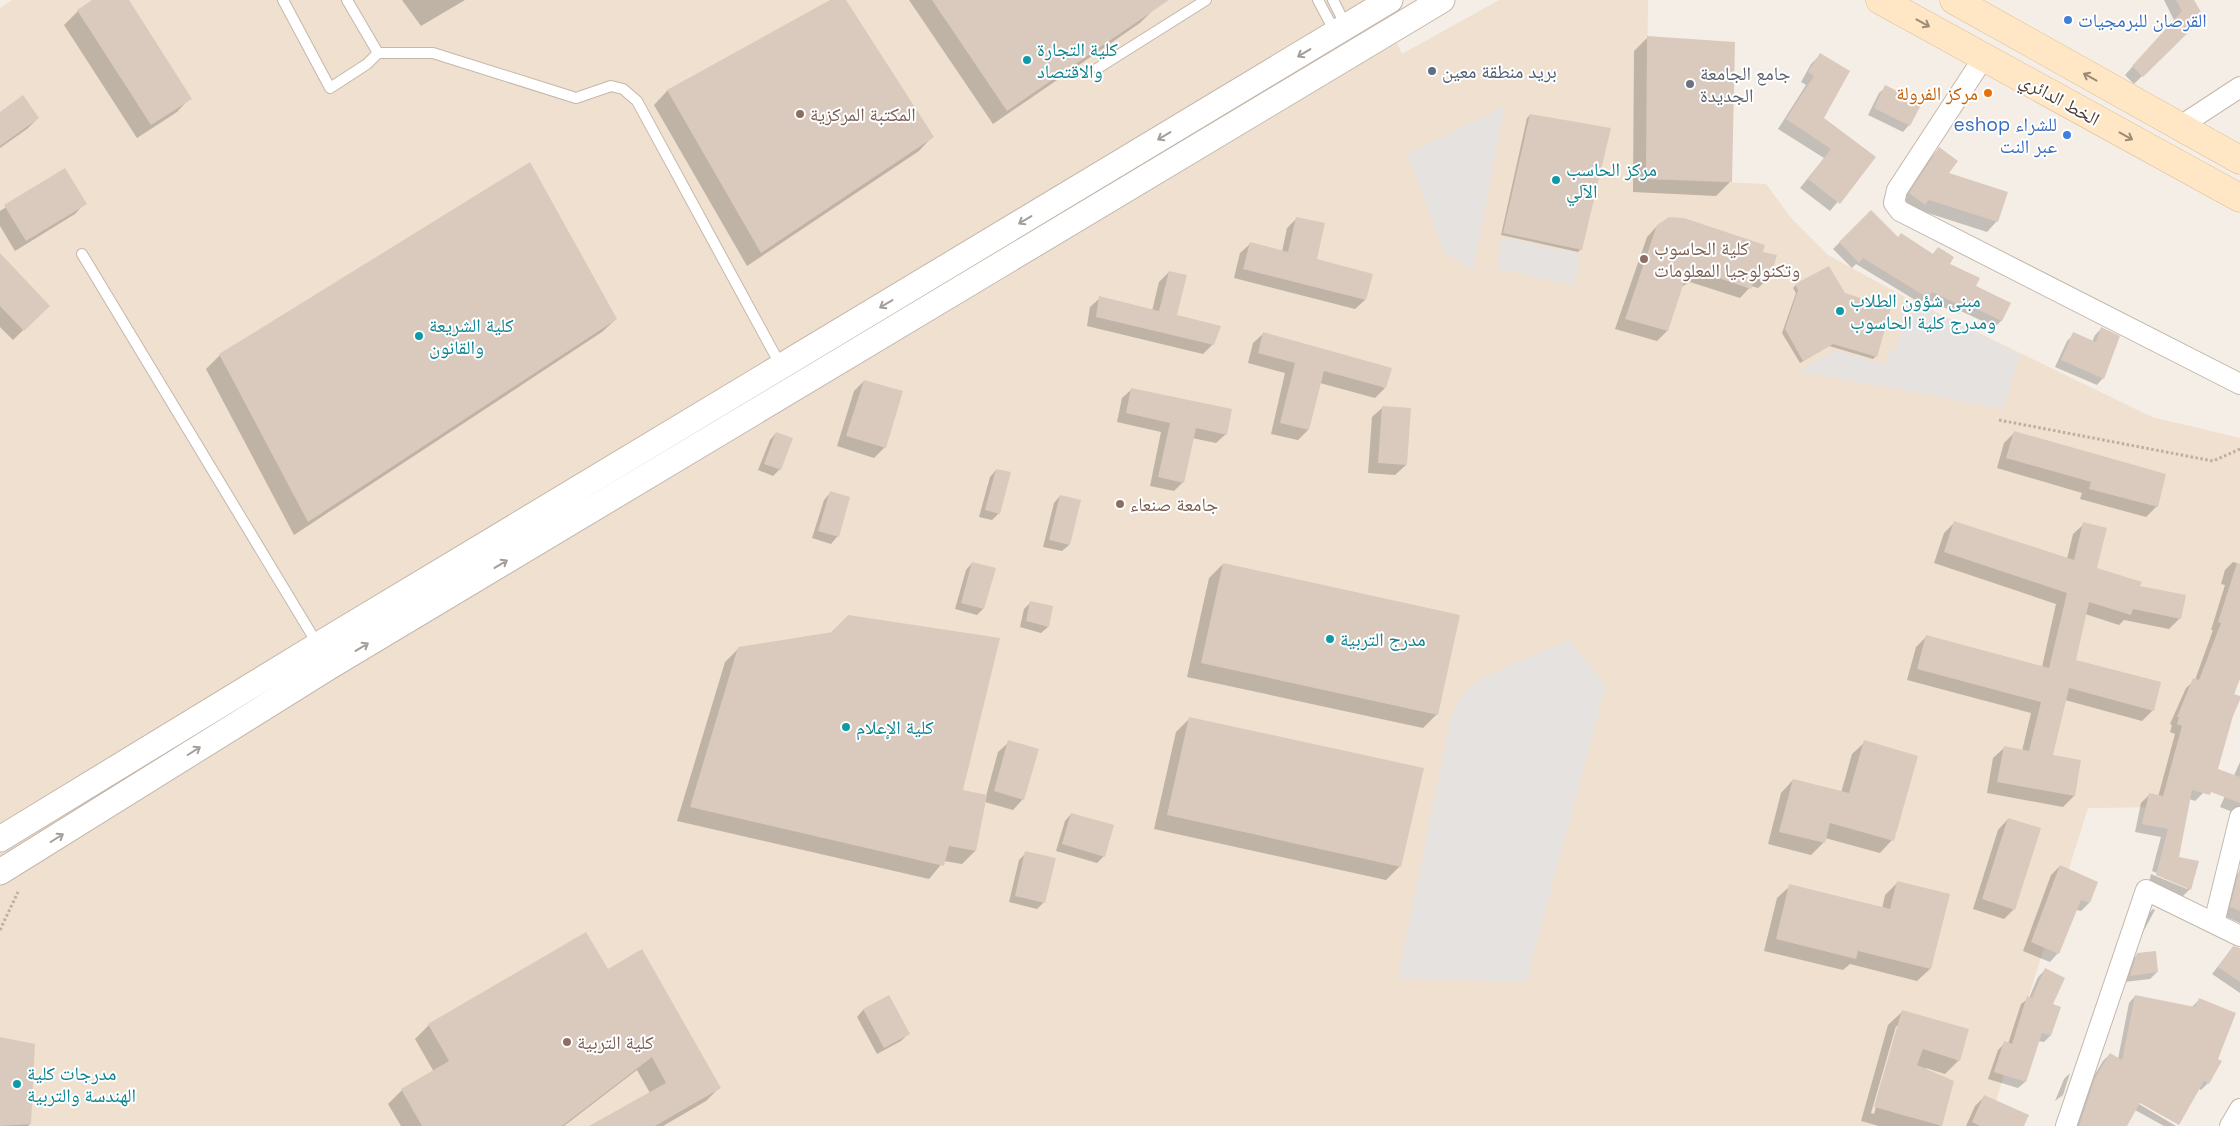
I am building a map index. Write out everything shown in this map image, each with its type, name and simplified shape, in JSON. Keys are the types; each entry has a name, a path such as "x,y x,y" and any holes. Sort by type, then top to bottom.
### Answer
{"main road":[{"name":"الخط الدائري","path":"1880,0 2240,198"},
{"name":"الخط الدائري","path":"1954,0 2240,160"}],"street":[{"path":"28,856 10,833 318,645 1390,0"},
{"path":"0,872 330,667 1442,0"},
{"path":"1341,30 1355,51"},
{"path":"1984,57 1897,190 1894,203 1900,211 2240,384"},
{"path":"2179,127 2240,87"},
{"path":"318,645 330,667"},
{"path":"2214,924 2240,817"},
{"path":"2066,1126 2146,890 2240,936"},
{"path":"2230,1126 2240,1109"}],"lane":[{"path":"283,0 330,88 368,64 378,52"},
{"path":"347,0 378,52"},
{"path":"1098,68 1206,0"},
{"path":"1318,0 1341,30"},
{"path":"1333,0 1341,30"},
{"path":"378,52 433,53 576,98 611,86 623,89 637,101 781,366"},
{"path":"82,254 318,645"}],"path":[{"path":"1998,420 2213,461 2240,449"},
{"path":"0,930 18,892"}],"shaded area":[{"name":"جامعة صنعاء","path":"12,0 1377,0 1402,54 1499,0 1648,0 1646,179 1766,184 1792,219 1828,255 1905,297 2152,417 2240,438 2240,569 2169,807 2088,808 1988,1126 0,1126 0,8"},
{"path":"1505,106 1473,271 1444,252 1407,154"},
{"path":"1502,237 1580,254 1575,286 1496,268"},
{"path":"1907,298 2020,354 2004,409 1798,371 1837,350 1886,365 1890,350 1895,351 1903,328 1897,326"},
{"path":"1569,640 1606,686 1526,982 1398,978 1451,716 1463,694 1481,678"}],"building":[{"path":"92,0 129,0 192,99 151,125 77,10"},
{"name":"المكتبة المركزية","path":"830,0 846,0 934,137 761,253 667,90"},
{"name":"كلية التجارة والاقتصاد","path":"932,0 1169,0 1007,111"},
{"path":"2176,0 2194,0 2204,17 2143,77 2132,66 2182,11"},
{"name":"جامع الجامعة الجديدة","path":"1647,36 1735,42 1732,182 1646,179"},
{"path":"1820,53 1850,71 1824,118 1876,157 1840,204 1808,179 1831,149 1786,119 1814,76 1808,72"},
{"path":"1885,85 1922,103 1910,126 1874,108"},
{"path":"23,95 39,118 0,146 0,112"},
{"name":"مركز الحاسب الآلي","path":"1530,114 1611,128 1582,250 1503,233"},
{"path":"1939,147 1958,161 1949,173 2008,192 1998,222 1929,200 1925,205 1909,193"},
{"name":"كلية الشريعة والقانون","path":"530,162 617,319 308,522 219,354"},
{"path":"65,168 87,204 26,241 4,205"},
{"path":"1871,210 1898,237 1901,233 1933,254 1938,247 1954,257 1950,264 1980,278 1976,286 2011,303 2002,321 1968,305 1966,308 1932,292 1928,298 1863,258 1859,263 1839,242"},
{"path":"1296,217 1325,223 1317,259 1373,274 1366,300 1243,269 1250,242 1288,252"},
{"name":"كلية الحاسوب وتكنولوجيا المعلومات","path":"1669,217 1684,218 1765,245 1763,252 1777,255 1770,279 1756,275 1751,289 1701,272 1684,282 1668,331 1625,319 1657,225"},
{"path":"0,253 50,306 24,331 0,306"},
{"name":"مبنى شؤون الطلاب ومدرج كلية الحاسوب","path":"1829,266 1845,293 1891,308 1877,357 1833,344 1803,361 1785,329 1798,290 1795,284"},
{"path":"1169,271 1187,275 1177,315 1221,326 1214,345 1096,317 1099,296 1159,311"},
{"path":"2101,327 2120,336 2104,379 2061,360 2073,332 2096,342"},
{"path":"1263,332 1392,368 1386,388 1324,371 1309,430 1280,423 1295,363 1258,353"},
{"path":"864,380 903,391 886,448 846,436"},
{"path":"1131,388 1232,409 1227,435 1196,428 1184,483 1158,477 1170,423 1126,413"},
{"path":"1382,406 1411,408 1407,465 1378,463"},
{"path":"2014,431 2166,474 2158,507 2089,489 2091,482 2006,458"},
{"path":"776,432 793,438 781,470 764,464"},
{"path":"996,469 1011,472 1000,514 985,510"},
{"path":"830,491 850,497 839,537 818,531"},
{"path":"1060,495 1081,500 1070,545 1049,540"},
{"path":"1954,521 2074,560 2083,522 2107,528 2097,568 2142,582 2140,586 2186,595 2181,619 2133,609 2131,615 2089,602 2076,660 2161,682 2154,711 2069,688 2053,755 2081,760 2075,796 1997,782 2004,746 2029,751 2041,702 1917,669 1926,635 2049,668 2067,593 1944,552"},
{"path":"972,562 996,568 984,609 961,603"},
{"name":"مدرج التربية","path":"1223,563 1460,615 1438,715 1201,663"},
{"path":"2237,563 2240,564 2240,679 2234,694 2240,696 2240,700 2233,716 2218,769 2240,777 2240,803 2211,792 2210,795 2192,790 2179,857 2199,861 2191,890 2156,875 2168,829 2142,824 2149,793 2163,796 2182,726 2177,724 2179,717 2177,717 2193,678 2199,680 2221,623 2218,622"},
{"path":"1030,601 1053,606 1049,627 1026,621"},
{"name":"كلية الإعلام","path":"848,615 1000,638 963,790 987,795 976,851 949,846 944,866 690,807 738,647 833,632"},
{"path":"1189,717 1424,768 1401,867 1167,815"},
{"path":"1008,740 1039,749 1024,800 994,791"},
{"path":"1864,740 1918,756 1894,841 1830,823 1825,843 1779,832 1793,779 1849,793"},
{"path":"1071,813 1114,825 1105,857 1062,844"},
{"path":"2008,818 2041,828 2015,910 1982,899"},
{"path":"1025,851 1056,858 1045,903 1015,896"},
{"path":"2060,865 2098,882 2090,903 2081,900 2059,954 2031,942"},
{"path":"2240,867 2240,911 2230,907"},
{"path":"1897,881 1950,894 1931,969 1858,951 1856,959 1776,939 1789,884 1890,909"},
{"name":"كلية التربية","path":"586,932 608,969 642,949 721,1088 655,1126 589,1126 666,1083 652,1057 562,1126 422,1126 401,1089 449,1061 428,1024"},
{"path":"2233,946 2240,948 2240,982 2218,967"},
{"path":"2156,951 2158,972 2130,976 2137,953"},
{"path":"2045,968 2065,978 2053,1004 2061,1007 2051,1036 2042,1033 2026,1082 1994,1072 2004,1041 2012,1044 2027,996 2032,998"},
{"path":"889,995 910,1034 884,1048 863,1009"},
{"path":"2135,995 2195,1007 2199,998 2236,1013 2218,1059 2222,1061 2209,1084 2204,1081 2179,1125 2140,1103 2127,1126 2079,1126 2095,1078 2110,1053 2122,1060"},
{"path":"1902,1010 1969,1029 1960,1061 1923,1049 1917,1065 1954,1081 1942,1126 1874,1107"},
{"name":"مدرجات كلية الهندسة والتربية","path":"0,1037 35,1044 31,1124 0,1126"},
{"path":"1984,1095 2029,1115 2024,1126 1980,1126 1972,1122"}],"place":[{"name":"القرصان للبرمجيات","path":"2068,20"},
{"name":"كلية التجارة والاقتصاد","path":"1027,60"},
{"name":"بريد منطقة معين","path":"1432,71"},
{"name":"جامع الجامعة الجديدة","path":"1690,84"},
{"name":"مركز الفرولة","path":"1988,93"},
{"name":"المكتبة المركزية","path":"800,114"},
{"name":"eshop للشراء عبر النت","path":"2067,135"},
{"name":"مركز الحاسب الآلي","path":"1556,180"},
{"name":"كلية الحاسوب وتكنولوجيا المعلومات","path":"1644,259"},
{"name":"مبنى شؤون الطلاب ومدرج كلية الحاسوب","path":"1840,311"},
{"name":"كلية الشريعة والقانون","path":"419,336"},
{"name":"جامعة صنعاء","path":"1120,504"},
{"name":"مدرج التربية","path":"1330,639"},
{"name":"كلية الإعلام","path":"846,727"},
{"name":"كلية التربية","path":"567,1042"},
{"name":"مدرجات كلية الهندسة والتربية","path":"17,1084"}]}
